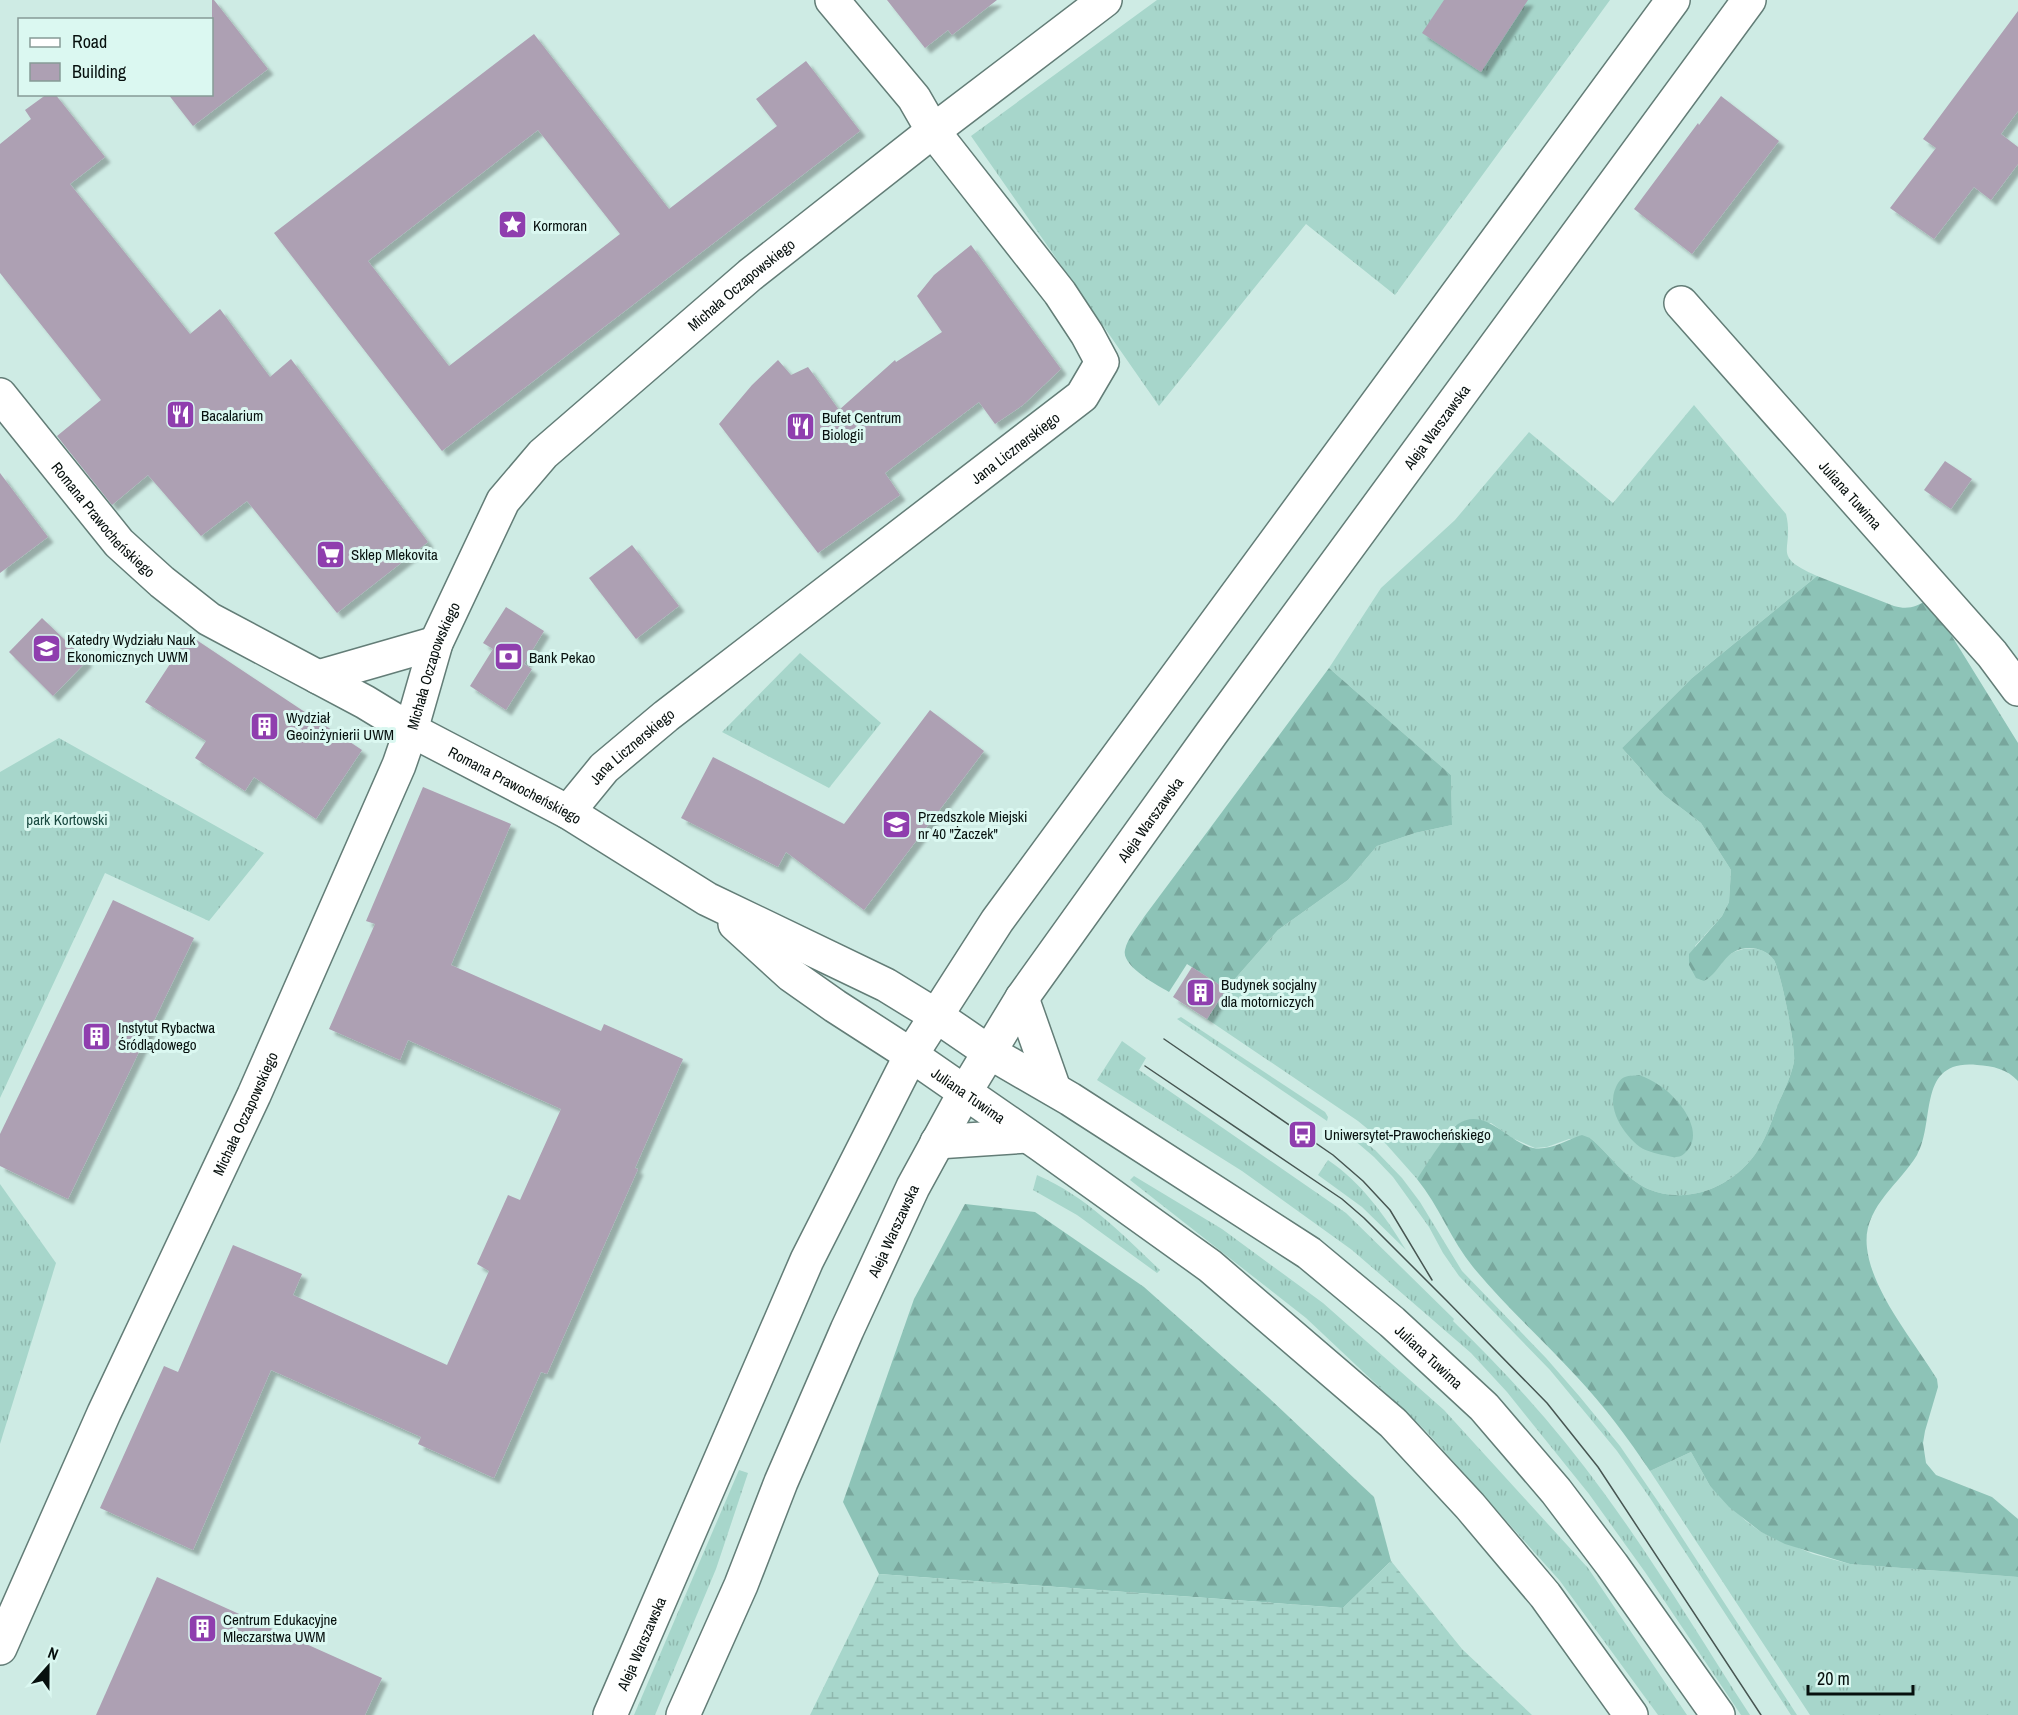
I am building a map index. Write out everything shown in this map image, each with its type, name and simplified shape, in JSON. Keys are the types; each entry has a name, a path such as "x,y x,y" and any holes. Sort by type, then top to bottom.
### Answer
{"main road":[{"name":"Jana Licznerskiego","path":"568,812 604,768 666,716 1082,396 1102,362 1060,293 933,131 914,98 832,0"},
{"name":"Michała Oczapowskiego","path":"0,1648 104,1413 254,1095 399,765 436,643 502,501 543,454 750,275 1105,0"},
{"name":"Aleja Warszawska","path":"610,1715 807,1260 911,1055 935,1015 997,921 1673,0"},
{"name":"Aleja Warszawska","path":"683,1715 741,1585 781,1482 913,1187 964,1092 1022,998 1238,696 1749,0"},
{"name":"Juliana Tuwima","path":"1681,303 1992,654 2018,689"},
{"name":"Romana Prawocheńskiego","path":"0,395 119,543 162,582 209,619 568,812 707,899 886,985 935,1015"},
{"path":"318,677 436,643"},
{"name":"Romana Prawocheńskiego","path":"707,899 791,975 911,1055"},
{"path":"1022,998 1054,1089"},
{"name":"Juliana Tuwima","path":"935,1015 989,1052 1054,1089 1309,1253 1392,1322 1484,1407 1556,1491 1612,1564 1718,1715"},
{"name":"Juliana Tuwima","path":"911,1055 1210,1266 1393,1423 1470,1506 1545,1595 1631,1715"},
{"name":"Juliana Tuwima","path":"937,1142 1027,1136"}],"green space":[{"path":"1157,0 1610,0 1395,295 1306,224 1159,406 971,136"},
{"path":"1694,405 1786,514 1788,557 1802,569 1817,576 1692,678 1622,748 1664,795 1701,823 1731,870 1729,902 1722,916 1695,946 1704,981 1725,958 1738,951 1758,949 1772,957 1780,979 1793,1042 1794,1062 1789,1078 1764,1139 1748,1163 1724,1183 1695,1194 1664,1194 1648,1189 1624,1172 1590,1138 1569,1139 1547,1147 1535,1148 1512,1138 1491,1123 1456,1125 1417,1179 1386,1144 1358,1121 1207,1019 1226,989 1278,930 1348,880 1377,846 1415,833 1452,825 1451,775 1329,668 1381,588 1455,520 1529,432 1613,503"},
{"path":"1817,576 1894,606 1912,607 1929,599 2018,743 2018,1081 2004,1071 1983,1065 1958,1066 1945,1072 1936,1082 1931,1095 1923,1141 1917,1155 1883,1198 1870,1221 1867,1248 1877,1282 1885,1299 1937,1379 1938,1387 1923,1443 1926,1463 1936,1475 1992,1497 2018,1519 2018,1577 1850,1564 1785,1544 1761,1532 1729,1507 1710,1486 1691,1452 1650,1471 1587,1388 1473,1267 1417,1179 1448,1133 1458,1124 1478,1119 1533,1148 1552,1147 1582,1135 1590,1138 1632,1179 1648,1189 1664,1194 1695,1194 1724,1183 1737,1174 1758,1150 1769,1128 1794,1062 1790,1027 1777,968 1772,957 1763,951 1753,948 1741,949 1728,956 1704,981 1696,978 1689,965 1689,954 1722,916 1729,902 1731,870 1701,823 1664,795 1622,748 1692,678"},
{"path":"800,653 881,723 829,788 722,732"},
{"path":"1329,668 1451,775 1452,825 1415,833 1377,846 1348,880 1278,930 1226,989 1187,964 1169,992 1156,985 1128,962 1125,950 1128,942 1144,917"},
{"name":"park Kortowski","path":"59,738 264,853 209,921 105,873 0,1098 0,772"},
{"path":"1181,1017 1325,1112 1328,1117 1327,1121 1177,1019"},
{"path":"1122,1041 1146,1058 1139,1070 1346,1213 1454,1319 1453,1321 1513,1382 1569,1447 1623,1520 1750,1715 1741,1715 1645,1572 1589,1494 1507,1392 1471,1353 1352,1250 1242,1171 1097,1080"},
{"path":"1639,1075 1655,1082 1669,1093 1689,1118 1693,1139 1687,1151 1681,1156 1671,1157 1642,1148 1622,1128 1615,1112 1613,1095 1619,1081 1628,1076"},
{"path":"1350,1132 1376,1151 1402,1178 1420,1202 1462,1271 1546,1358 1620,1446 1797,1715 1791,1715 1617,1451 1550,1370 1459,1276 1429,1227 1393,1177 1346,1133"},
{"path":"1328,1160 1352,1179 1372,1201 1406,1250 1362,1207 1318,1175"},
{"path":"1037,1175 1087,1205 1160,1270 1157,1273 1077,1215 1033,1190"},
{"path":"1134,1176 1222,1229 1323,1303 1444,1410 1588,1568 1687,1715 1658,1715 1560,1581 1426,1431 1306,1318 1130,1180"},
{"path":"0,1184 56,1263 0,1444"},
{"path":"965,1204 1035,1212 1144,1287 1269,1398 1374,1497 1391,1561 1343,1608 879,1574 843,1502 914,1299"},
{"path":"1691,1452 1710,1486 1746,1521 1761,1532 1813,1554 1850,1564 2018,1577 2018,1715 1810,1715 1650,1471"},
{"path":"739,1470 748,1473 716,1569 655,1715 634,1715"},
{"path":"1391,1561 1462,1649 1532,1715 810,1715 879,1574 1343,1608"}],"building":[{"path":"212,0 214,0 268,69 193,126 170,96 213,96"},
{"path":"887,0 997,0 952,35 948,30 925,48"},
{"path":"1444,0 1528,0 1481,72 1422,33"},
{"path":"2018,11 2018,111 2001,134 2018,147 2018,164 1991,200 1974,187 1934,239 1890,208 1936,148 1923,139"},
{"path":"534,34 669,209 777,126 756,99 806,61 860,131 442,451 274,233","holes":["538,130 620,234 449,366 368,261"]},
{"path":"44,96 57,96 105,157 70,184 190,334 220,309 270,377 291,359 428,542 337,613 247,501 201,536 148,475 112,505 57,436 101,400 0,273 0,144 31,119 25,110"},
{"path":"1721,96 1779,141 1692,254 1634,209"},
{"path":"971,245 1061,369 1023,405 995,424 979,402 885,473 900,495 818,553 719,424 752,385 778,360 791,375 808,367 839,410 895,360 896,362 942,332 917,296 934,275"},
{"path":"1945,461 1972,479 1951,509 1924,490"},
{"path":"0,473 48,537 0,573"},
{"path":"632,545 679,606 636,639 589,578"},
{"name":"Bank Pekao","path":"506,607 544,631 524,664 532,669 506,710 470,686 493,649 483,643"},
{"name":"Katedry Wydziału Nauk Ekonomicznych UWM","path":"42,618 87,661 53,696 9,652"},
{"name":"Wydział Geoinżynierii UWM","path":"189,635 362,750 316,819 254,777 245,791 195,758 206,741 145,702"},
{"path":"930,710 984,751 864,910 786,852 778,867 681,818 713,757 844,824"},
{"path":"423,787 511,824 451,965 601,1031 604,1024 683,1059 635,1168 638,1169 547,1374 541,1372 494,1478 418,1444 421,1437 271,1370 193,1550 100,1508 164,1366 178,1372 233,1245 302,1274 293,1295 447,1365 489,1271 477,1264 508,1195 520,1200 561,1109 408,1040 400,1060 329,1029 375,924 366,921"},
{"name":"Instytut Rybactwa Śródlądowego","path":"113,900 194,938 68,1199 0,1166 0,1134"},
{"name":"Budynek socjalny dla motorniczych","path":"1192,967 1226,989 1207,1019 1173,997"},
{"name":"Centrum Edukacyjne Mleczarstwa UWM","path":"157,1577 382,1678 365,1715 96,1715"}],"tram line":[{"path":"1164,1039 1333,1155 1363,1181 1390,1210 1432,1280"},
{"path":"1145,1066 1342,1199 1364,1218 1547,1403 1598,1467 1761,1715"}],"place":[{"name":"Kormoran","path":"512,225"},
{"name":"Bacalarium","path":"180,415"},
{"name":"Bufet Centrum Biologii","path":"801,426"},
{"name":"Sklep Mlekovita","path":"330,554"},
{"name":"Katedry Wydziału Nauk Ekonomicznych UWM","path":"46,648"},
{"name":"Bank Pekao","path":"508,657"},
{"name":"Wydział Geoinżynierii UWM","path":"265,726"},
{"name":"Przedszkole Miejski nr 40 \"Żaczek\"","path":"897,825"},
{"name":"Budynek socjalny dla motorniczych","path":"1200,993"},
{"name":"Instytut Rybactwa Śródlądowego","path":"97,1036"},
{"name":"Uniwersytet-Prawocheńskiego","path":"1303,1134"},
{"name":"Centrum Edukacyjne Mleczarstwa UWM","path":"202,1628"}]}
